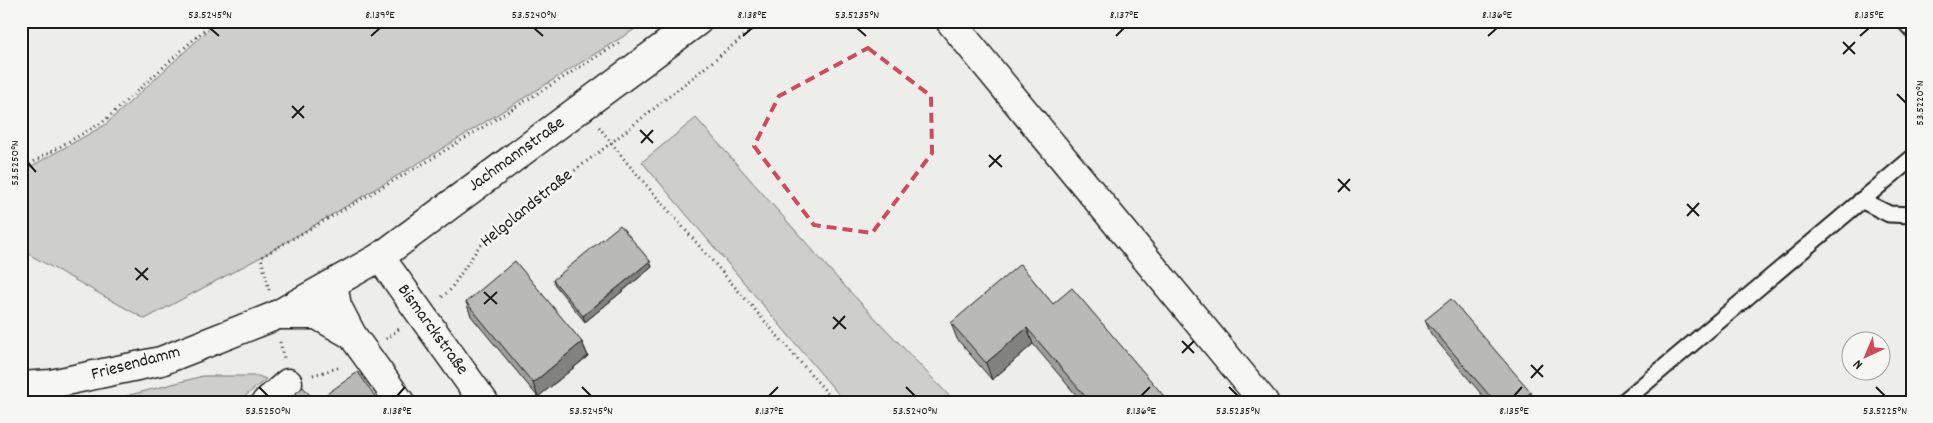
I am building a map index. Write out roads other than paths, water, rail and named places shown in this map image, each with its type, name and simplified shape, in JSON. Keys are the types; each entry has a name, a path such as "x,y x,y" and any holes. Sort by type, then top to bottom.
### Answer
{"street":[{"name":"Jachmannstraße","path":"333,284 380,257 698,21"},
{"path":"950,21 1264,402"},
{"name":"Bismarckstraße","path":"380,257 484,402"},
{"path":"333,284 338,306 359,345 400,402"},
{"name":"Friesendamm","path":"21,386 51,384 161,361 275,316 333,284"},
{"name":"Friesendamm","path":"275,316 317,315 359,345"},
{"path":"266,402 288,383"}],"lane":[{"path":"1904,21 1912,30"},
{"path":"1623,402 1912,158"},
{"path":"1861,200 1889,214 1912,215"}]}
